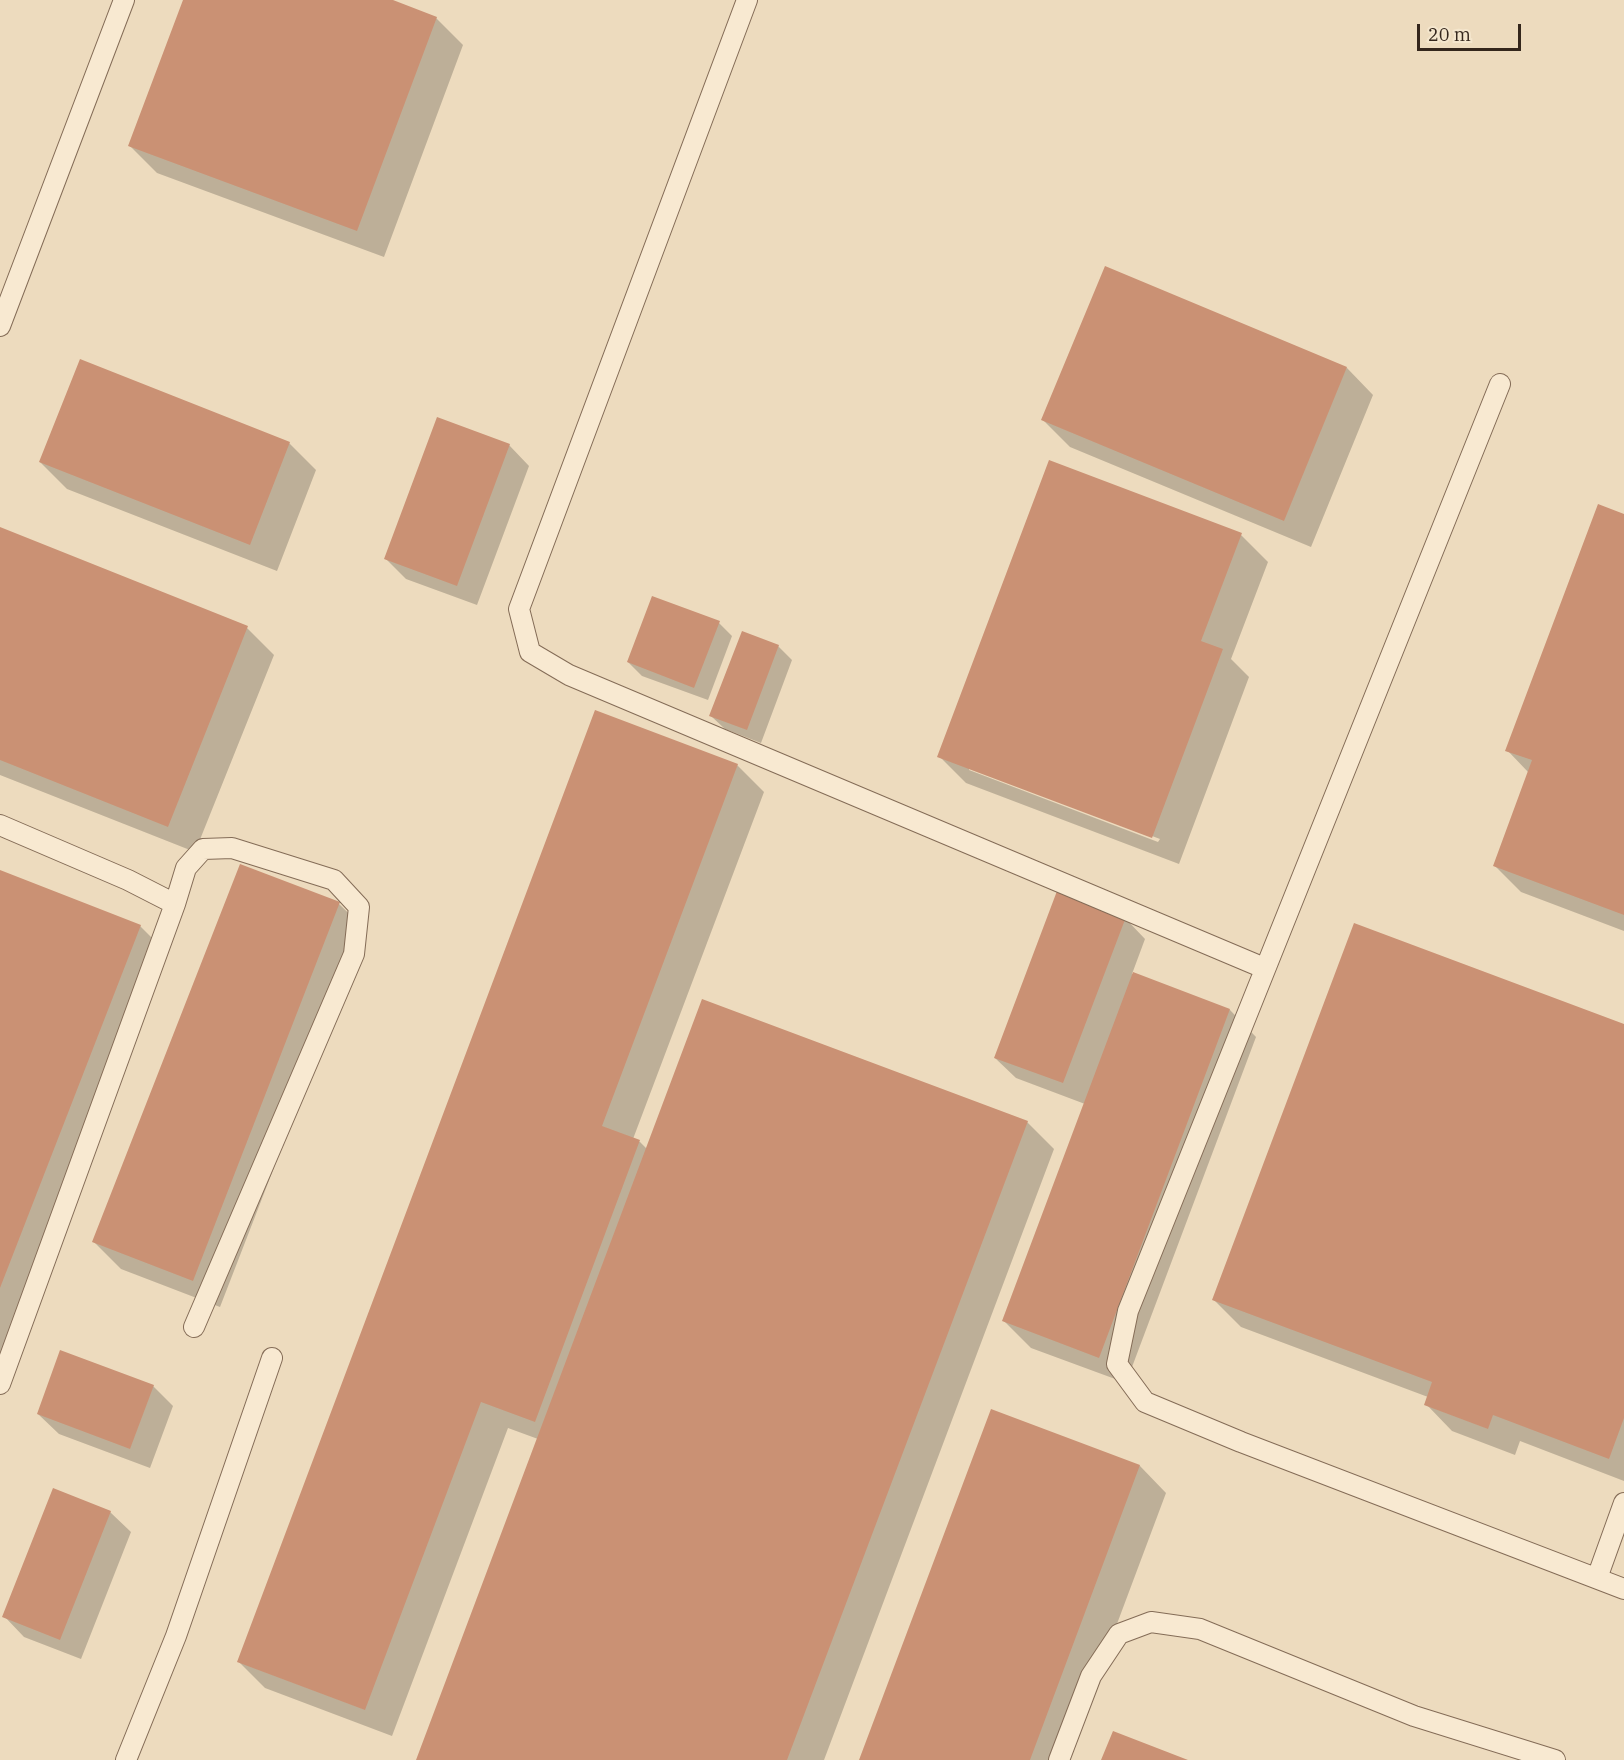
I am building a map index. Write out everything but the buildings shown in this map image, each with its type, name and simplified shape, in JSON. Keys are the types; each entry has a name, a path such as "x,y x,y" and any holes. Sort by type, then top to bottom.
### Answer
{"lane":[{"path":"0,326 124,0"},
{"path":"747,0 519,609 530,652 569,675 1264,968"},
{"path":"1500,384 1128,1311 1117,1364 1145,1401 1241,1442 1624,1589"},
{"path":"0,825 128,880 175,903"},
{"path":"0,1384 186,868 203,849 232,848 334,880 359,907 354,954 194,1327"},
{"path":"126,1760 176,1636 272,1358"},
{"path":"1597,1578 1624,1503"},
{"path":"1059,1760 1091,1676 1119,1634 1151,1622 1200,1629 1414,1716 1555,1760"}]}
